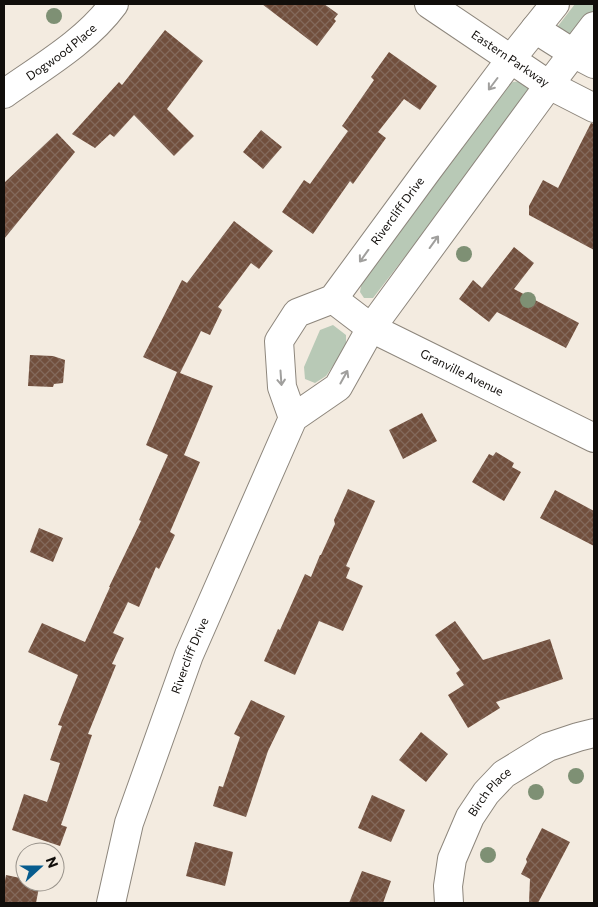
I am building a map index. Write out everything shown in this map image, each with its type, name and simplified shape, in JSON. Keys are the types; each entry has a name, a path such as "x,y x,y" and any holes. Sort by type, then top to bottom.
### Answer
{"street":[{"name":"Dogwood Place","path":"4,94 77,42 105,17 114,4"},
{"name":"Eastern Parkway","path":"429,4 549,85 594,108"},
{"name":"Rivercliff Drive","path":"333,299 511,59 555,4"},
{"path":"333,299 297,313 279,341 282,387 294,418 338,387 372,328 549,85 584,59 594,26"},
{"path":"535,29 584,59"},
{"name":"Granville Avenue","path":"333,299 372,328 594,438"},
{"name":"Rivercliff Drive","path":"111,903 129,823 188,655 294,418"},
{"name":"Birch Place","path":"449,903 448,886 452,858 470,817 486,793 504,774 548,747 594,733"}],"green space":[{"path":"575,4 594,4 594,16 573,38 557,35 558,26"},
{"path":"522,81 529,89 526,100 373,298 364,298 360,292 363,274 509,85 513,82"},
{"path":"333,325 346,335 346,347 326,376 315,383 305,379 304,367 320,330"}],"building":[{"path":"262,4 324,4 338,14 334,19 336,21 317,46"},
{"path":"165,30 203,61 167,109 194,136 174,156 134,115 114,137 110,134 95,148 72,134 119,82 122,85"},
{"path":"389,52 437,86 420,110 404,99 378,132 386,138 353,184 350,181 313,234 282,212 304,180 310,184 348,131 342,126 374,80 371,77"},
{"path":"591,123 594,124 594,250 529,215 529,206 543,180 558,188"},
{"path":"261,130 282,147 263,169 243,152"},
{"path":"57,133 75,152 4,239 4,183"},
{"path":"234,221 273,251 259,269 251,263 218,307 222,310 210,335 201,331 180,373 213,386 184,455 200,462 170,532 175,535 159,569 156,567 139,607 128,602 113,633 124,638 112,664 116,665 88,734 92,735 61,825 67,827 61,842 48,842 12,830 24,794 47,802 60,763 50,760 62,726 58,725 78,675 28,652 42,623 85,642 141,521 139,520 168,455 146,445 177,372 143,357 182,280 187,283"},
{"path":"514,247 534,263 514,289 579,323 566,348 497,312 489,322 459,299 473,280 482,288"},
{"path":"30,355 53,356 65,360 63,383 54,384 53,387 28,386"},
{"path":"422,413 437,441 403,459 389,430"},
{"path":"496,452 514,463 512,467 521,472 504,501 472,482 489,454 493,456"},
{"path":"348,489 375,501 346,566 350,568 346,578 363,586 343,631 319,621 295,675 264,661 305,574 311,577 335,524 334,520"},
{"path":"555,490 594,511 594,546 540,518"},
{"path":"39,528 63,538 53,562 30,552"},
{"path":"455,621 483,660 550,639 563,679 496,702 500,708 468,728 448,695 464,685 456,673 460,670 435,635"},
{"path":"251,700 285,716 268,751 246,817 213,806 219,786 223,787 240,737 234,734"},
{"path":"421,732 448,754 426,782 399,760"},
{"path":"372,795 405,810 391,842 358,828"},
{"path":"542,828 570,842 538,903 529,903 530,879 521,874 527,862 526,859"},
{"path":"195,842 233,852 225,886 186,876"},
{"path":"362,871 391,881 383,903 349,903"},
{"path":"6,875 15,877 15,892 38,892 36,903 4,903"}]}
